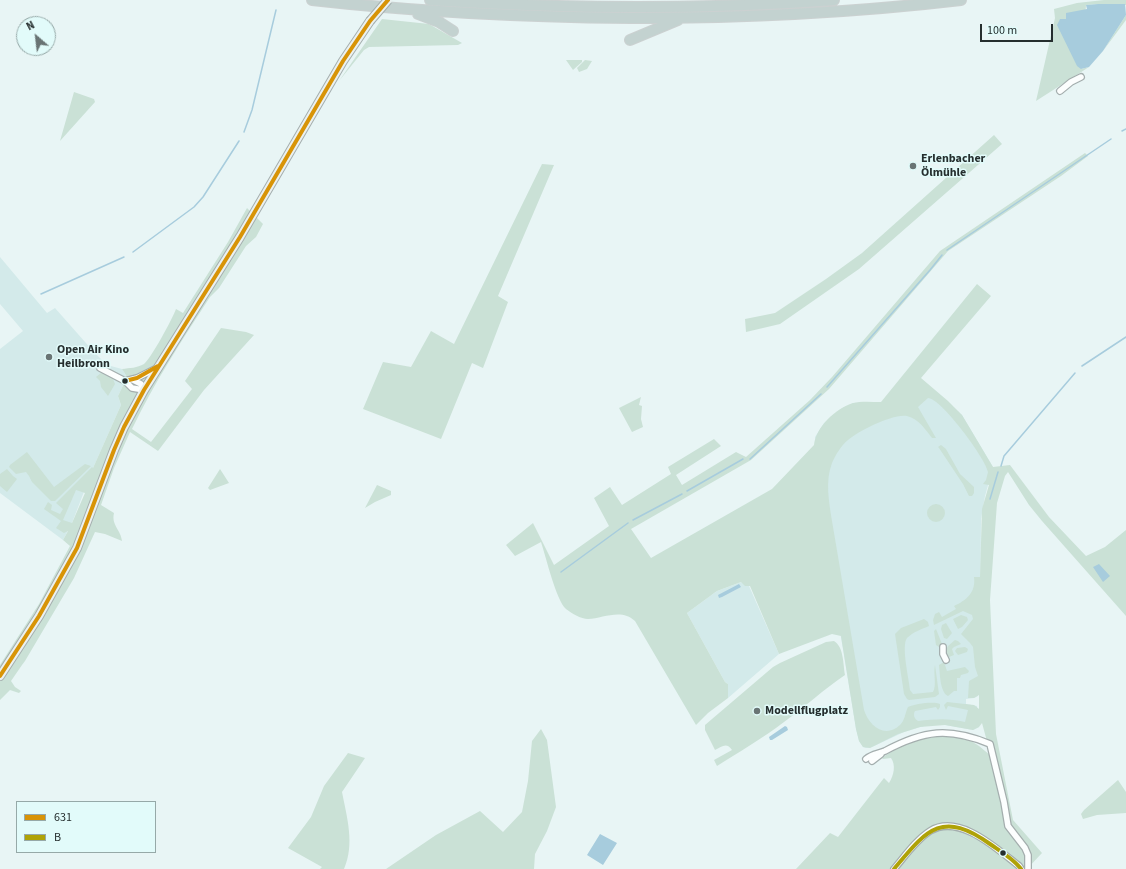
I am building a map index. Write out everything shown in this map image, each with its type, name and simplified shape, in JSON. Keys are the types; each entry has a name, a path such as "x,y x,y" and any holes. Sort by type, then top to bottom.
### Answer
{"highway":[{"path":"312,0 407,10 533,16 685,18 741,17 820,12 961,0"},
{"path":"430,0 489,4 617,8 739,5 834,0"},
{"path":"648,7 674,0"},
{"path":"407,10 439,22 453,31"},
{"path":"630,40 656,28 685,18"}],"main road":[{"path":"0,676 39,616 77,548 114,450 124,427 144,390 240,237 343,61 370,21 388,0"}],"street":[{"path":"1060,90 1070,82 1082,77"},
{"path":"100,368 125,381 132,388 144,390"},
{"path":"125,381 133,380 157,368"},
{"path":"133,380 141,384 144,390"},
{"path":"943,647 943,654 946,660"},
{"path":"869,760 905,741 933,733 952,733 975,738 990,744 1004,802 1008,826 1025,848 1028,856 1028,869"},
{"path":"894,869 917,842 931,830 945,826 960,827 970,831 1003,854 1021,869"}],"shaded area":[{"path":"0,257 47,313 55,308 107,365 122,369 127,377 118,396 121,405 93,468 72,523 63,540 0,493 0,349 23,331 0,304"},
{"path":"937,392 962,415 993,467 985,496 981,519 978,696 966,699 966,704 977,706 979,727 973,730 945,725 927,725 904,732 872,747 866,748 863,747 859,741 856,729 838,619 815,437 824,423 841,409 853,403 881,402"},
{"path":"741,582 749,586 779,654 728,698 728,684 725,682 687,613 717,591"}],"green space":[{"path":"1104,0 1126,0 1126,5 1086,5 1081,69 1089,67 1036,101 1055,18 1054,9 1077,3"},
{"path":"1126,15 1126,20 1103,51"},
{"path":"382,19 429,24 462,43 458,45 369,47 364,50 339,81"},
{"path":"566,60 582,60 582,62 573,70"},
{"path":"585,60 592,61 587,69 579,72 577,68"},
{"path":"74,92 94,99 95,102 60,141"},
{"path":"994,135 1002,144 859,269 780,324 746,332 745,319 775,313 862,253"},
{"path":"1085,153 1088,156 1061,176 948,251 829,389 751,460 631,529 651,558 772,489 814,445 822,425 833,414 853,403 881,402 977,284 991,296 921,378 962,415 993,467 1010,465 1049,517 1086,556 1105,547 1126,530 1126,616 1042,521 1029,505 1008,472 1005,476 997,503 990,600 996,734 1013,820 1042,853 1027,869 796,869 830,833 838,837 884,778 889,783 892,777 894,764 891,758 882,758 915,741 940,736 953,736 965,739 976,744 991,756 982,723 979,727 973,730 945,725 920,727 898,734 870,748 863,747 859,741 856,729 841,636 832,634 779,654 750,586 745,586 741,582 717,591 687,613 725,682 728,684 728,698 708,713 696,725 635,621 630,617 618,614 588,619 573,614 562,604 541,542 515,556 506,545 533,523 554,565 609,526 594,498 610,487 622,505 671,474 668,467 714,439 721,446 676,475 682,485 736,452 746,457 810,400 832,377 940,251","holes":["928,398 943,408 972,443 980,455 988,472 986,480 983,484 989,485 982,509 980,577 974,577 974,587 970,595 954,606 956,609 942,617 939,612 935,614 933,620 934,625 963,611 972,615 973,619 961,634 973,647 975,667 978,676 969,681 968,698 974,698 979,695 979,709 974,705 947,702 944,705 946,710 948,706 968,710 965,722 942,719 918,721 914,716 915,711 936,707 938,710 940,704 929,703 915,705 908,707 904,719 900,725 889,731 883,731 878,729 870,721 864,710 831,514 828,492 830,470 832,463 845,442 860,432 894,417 911,417 915,419 932,438 936,438 918,407"]},
{"path":"542,164 554,165 498,296 508,302 483,368 472,363 441,439 363,409 383,362 411,367 431,331 454,344"},
{"path":"247,208 263,224 256,237 246,246 219,288 210,297 189,329 159,378 132,429 151,442 192,389 185,381 221,328 246,332 254,335 204,390 158,451 130,432 114,468 101,505 114,513 114,521 122,541 105,534 95,532 74,578 25,661 11,681 15,687 21,691 19,693 10,690 0,700 0,665 39,604 70,546 63,540 68,531 64,533 56,528 61,521 44,509 48,502 52,505 51,510 60,514 63,509 56,503 92,467 93,468 121,405 118,396 127,377 122,369 133,368 144,364 147,361 171,321 176,309 183,313 228,242","holes":["76,490 85,493 72,523 63,520"]},
{"path":"101,373 113,379 115,384 108,396 101,387 100,381 96,377"},
{"path":"641,397 639,405 642,406 641,419 643,427 632,432 619,408"},
{"path":"941,445 946,449 960,474 974,487 974,493 972,496 969,496 963,484 938,447"},
{"path":"27,452 54,487 85,464 91,466 55,501 51,501 32,482 26,472 16,474 9,467"},
{"path":"7,469 17,479 7,492 0,486 0,474"},
{"path":"220,469 229,483 210,490 208,488"},
{"path":"377,485 391,491 391,495 365,508"},
{"path":"932,504 940,504 945,509 943,520 940,522 932,522 927,517 927,509"},
{"path":"961,615 967,617 968,620 958,629 953,619"},
{"path":"924,619 928,622 929,626 912,634 905,642 905,655 910,690 913,694 933,692 935,686 935,665 939,694 935,697 909,700 904,694 895,634 901,628"},
{"path":"946,623 952,633 947,639 944,638 941,629 942,625"},
{"path":"936,629 942,644 939,647 936,645 934,631"},
{"path":"955,640 961,644 952,649 954,655 949,657 946,650"},
{"name":"Modellflugplatz","path":"834,641 840,647 845,675 776,728 717,766 714,760 732,750 726,745 715,750 705,730 705,725 773,667 826,642"},
{"path":"965,647 968,649 967,652 958,655 955,651 957,648"},
{"path":"944,662 947,671 965,667 969,671 968,673 961,675 960,678 957,678 957,691 954,691 948,696 943,691 940,678 939,665"},
{"path":"541,729 547,740 556,807 547,831 535,854 534,869 386,869 436,835 480,811 503,832 522,812 528,781 532,741"},
{"path":"348,753 365,758 342,792 348,821 350,841 347,860 344,869 320,869 322,867 288,848 311,817 324,786"},
{"path":"1118,780 1126,792 1126,813 1097,815 1083,819 1081,814 1084,810"}],"water":[{"path":"1125,4 1126,15 1103,51 1089,67 1081,69 1077,66 1057,25 1060,19 1066,19 1066,13 1087,9 1086,5"},
{"path":"1099,564 1110,576 1103,582 1093,567"},
{"path":"739,584 741,587 719,598 718,595"},
{"path":"785,726 788,730 770,740 769,737"},
{"path":"600,834 617,843 603,865 587,855"}],"waterway":[{"path":"244,132 252,110 276,10"},
{"path":"1122,131 1126,129"},
{"path":"947,250 1111,139"},
{"path":"133,252 194,207 203,197 239,141"},
{"path":"827,387 942,255"},
{"path":"41,294 124,257"},
{"path":"1082,366 1126,337"},
{"path":"1001,466 1004,456 1075,373"},
{"path":"750,459 821,394"},
{"path":"687,491 743,459"},
{"path":"990,499 998,472"},
{"path":"633,520 682,494"},
{"path":"561,572 628,523"}],"transit line":[{"name":"631","path":"0,676 39,616 77,548 114,450 124,427 144,390 240,237 343,61 370,21 388,0"},
{"name":"631","path":"125,381 137,378 158,366"},
{"name":"B","path":"894,869 926,835 936,829 947,827 959,828 973,833 1007,855 1021,869"}],"place":[{"name":"Erlenbacher Ölmühle","path":"913,166"},
{"name":"Open Air Kino Heilbronn","path":"49,357"},
{"name":"Modellflugplatz","path":"757,711"}]}
